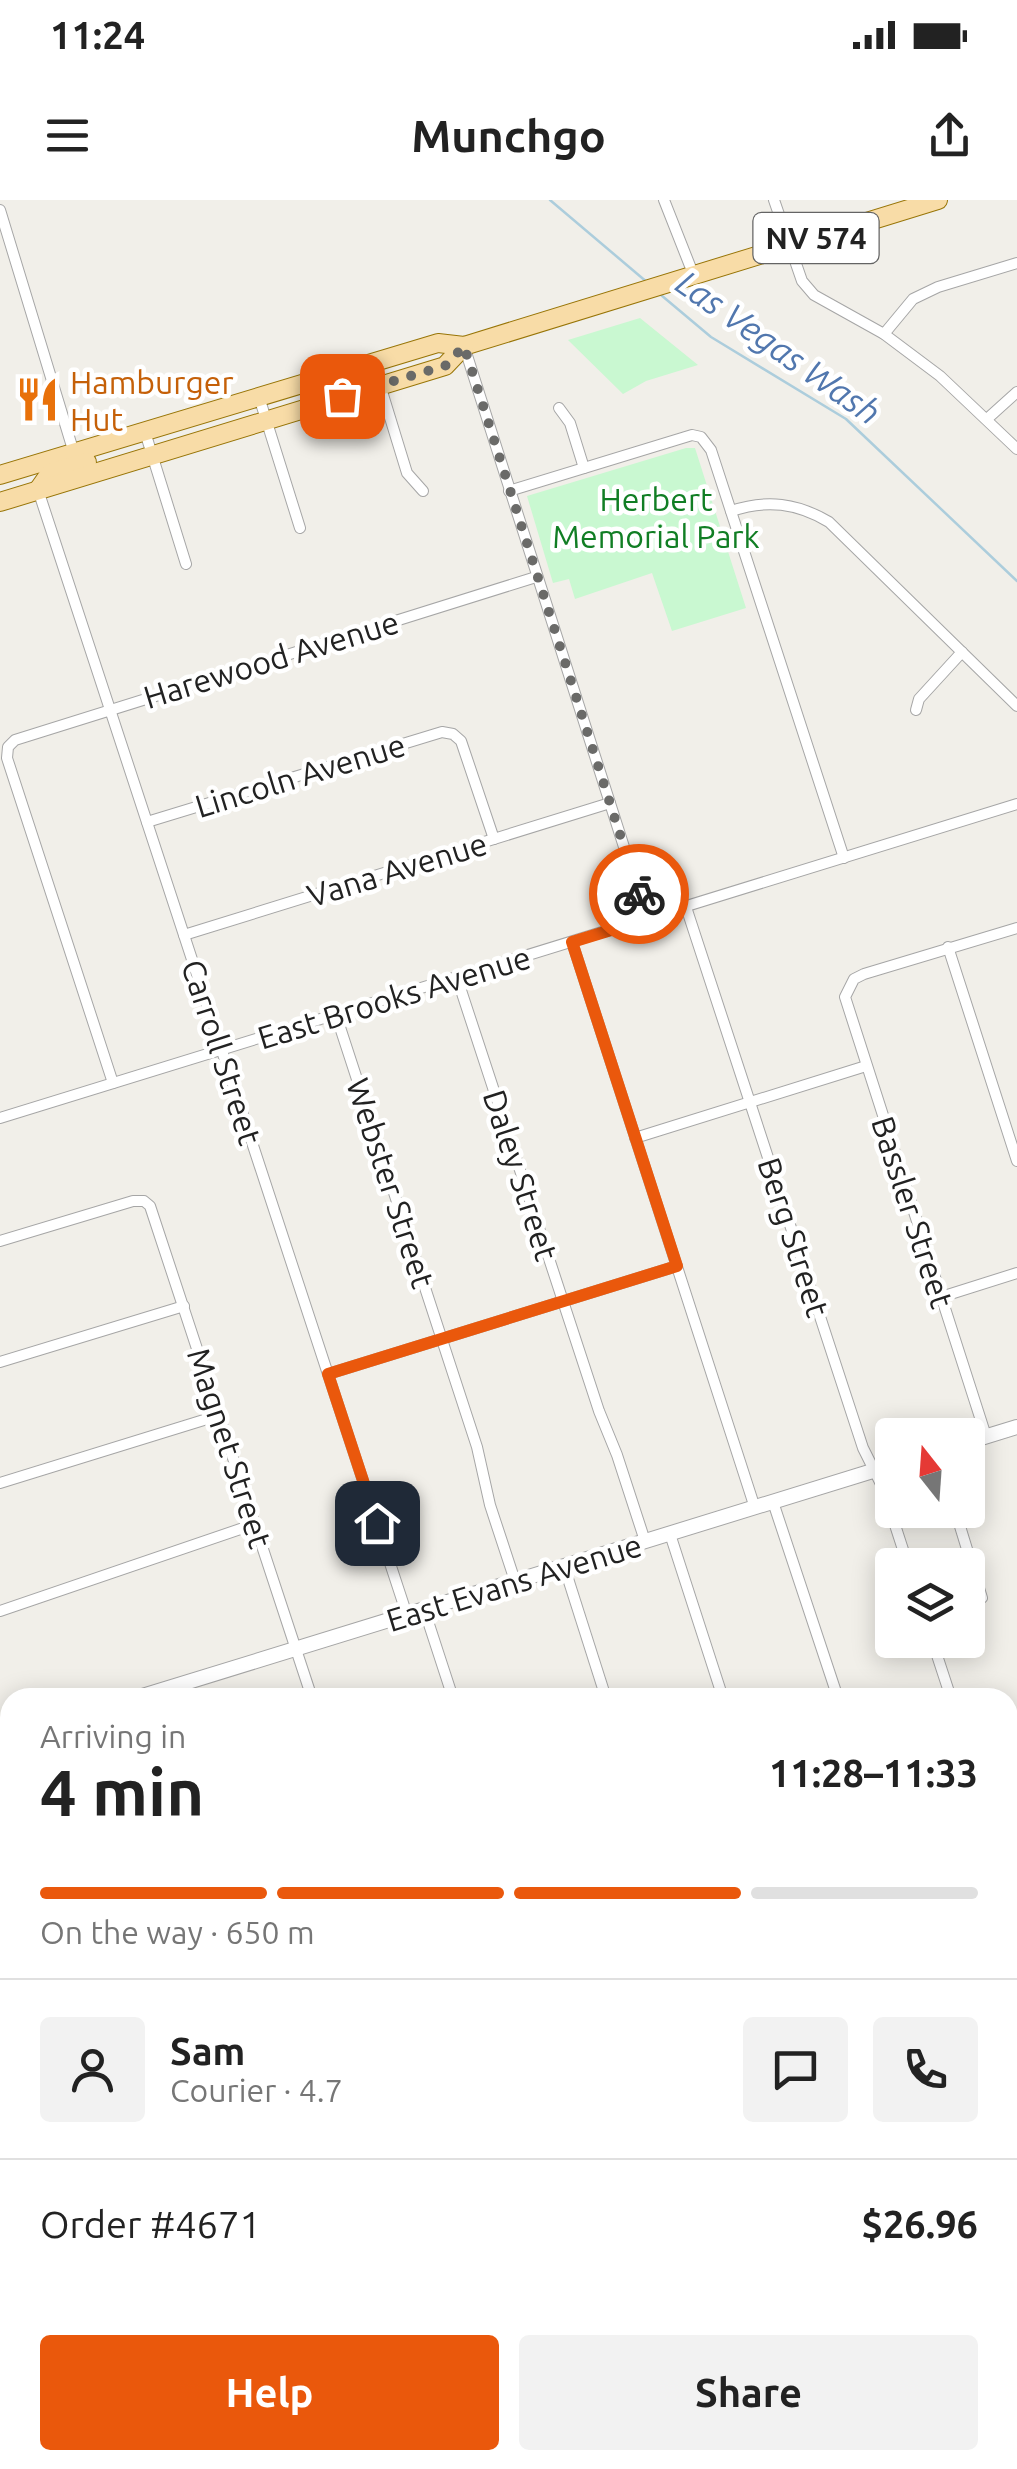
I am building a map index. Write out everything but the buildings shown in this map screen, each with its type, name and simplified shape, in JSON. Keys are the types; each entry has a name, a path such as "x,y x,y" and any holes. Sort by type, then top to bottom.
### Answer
{"main road":[{"name":"NV 574","path":"0,475 438,343 464,346 938,200"},
{"name":"NV 574","path":"0,502 445,366 464,346"},
{"path":"38,490 50,473 96,459 105,454 113,441"}],"street":[{"path":"664,200 694,276"},
{"path":"774,200 802,280 814,295 884,334 1017,449"},
{"path":"0,210 74,453"},
{"path":"884,334 913,299 938,287 1017,263"},
{"path":"464,346 647,919"},
{"path":"380,385 407,473 423,491"},
{"path":"987,420 1017,392"},
{"path":"259,397 300,528"},
{"path":"558,408 570,423 584,468"},
{"path":"145,432 186,564"},
{"path":"509,492 692,435 701,437 711,450 844,858"},
{"name":"Carroll Street","path":"38,490 407,1615"},
{"path":"731,510 752,504 782,503 829,522 1017,706"},
{"name":"Harewood Avenue","path":"113,1083 7,758 8,747 15,740 110,709 536,576"},
{"path":"916,710 919,699 962,652"},
{"name":"Lincoln Avenue","path":"147,822 442,732 460,740 494,839"},
{"name":"Vana Avenue","path":"184,934 610,804"},
{"name":"East Brooks Avenue","path":"1,1115 1017,804"},
{"name":"Berg Street","path":"686,907 862,1448 902,1548"},
{"path":"1017,928 948,948 1017,1161"},
{"path":"572,942 755,1508"},
{"name":"Bassler Street","path":"948,948 864,974 848,987 845,997 986,1436"},
{"name":"Daley Street","path":"457,978 645,1542"},
{"name":"Webster Street","path":"336,1015 442,1340 515,1581"},
{"path":"635,1138 866,1066"},
{"name":"Magnet Street","path":"0,1241 133,1201 144,1201 150,1206 309,1688"},
{"path":"328,1374 677,1266"},
{"path":"941,1297 1017,1273"},
{"path":"0,1362 184,1306"},
{"path":"0,1482 220,1415"},
{"path":"986,1436 1017,1427"},
{"name":"East Evans Avenue","path":"191,1688 296,1649 874,1471"},
{"path":"773,1502 835,1688"},
{"path":"0,1611 255,1524"},
{"path":"670,1534 720,1688"},
{"path":"564,1566 603,1688"},
{"path":"424,1610 450,1688"},
{"path":"938,1658 948,1688"}],"green space":[{"path":"640,318 698,365 646,381 623,394 568,340"},
{"name":"Herbert Memorial Park","path":"695,448 746,608 672,631 652,573 575,599 569,579 553,583 527,496"}],"waterway":[{"name":"Las Vegas Wash","path":"550,200 648,283"},
{"name":"Las Vegas Wash","path":"661,295 711,337 846,419 1017,581"}],"way so far":[{"path":"342,396 445,366 464,346 639,894"}],"place":[{"name":"Hamburger Hut","path":"37,400"}],"route":[{"path":"377,1523 328,1374 677,1266 572,942 647,919 639,894"}]}
